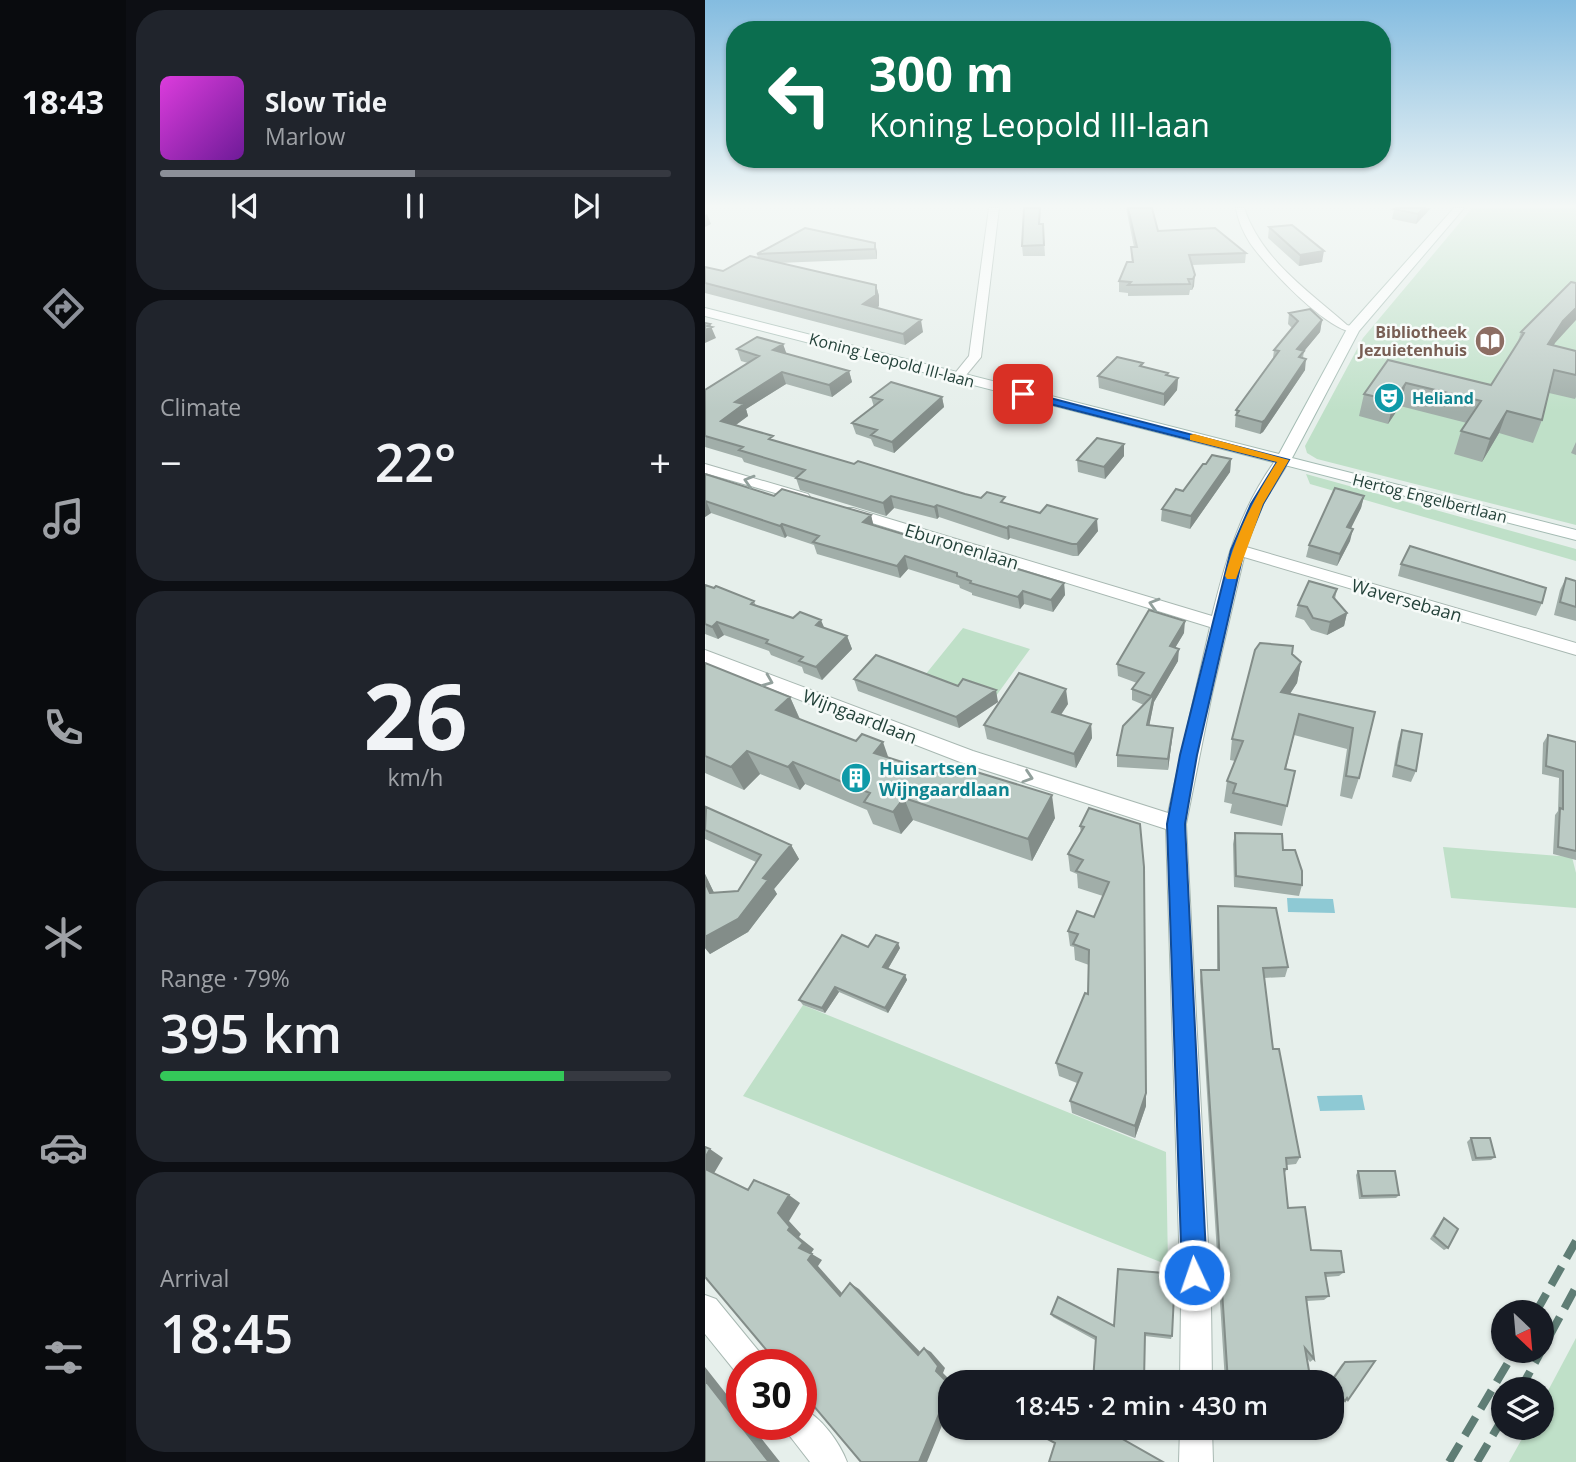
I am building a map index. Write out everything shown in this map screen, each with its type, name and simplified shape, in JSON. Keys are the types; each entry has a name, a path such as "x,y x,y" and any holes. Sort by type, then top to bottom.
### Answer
{"street":[{"path":"958,377 975,357 985,276"},
{"path":"1288,276 1343,327 1353,330"},
{"path":"1196,1370 1196,1302 1176,824 1189,755 1238,550 1257,504 1284,460 1353,330 1400,276"},
{"name":"Koning Leopold III-laan","path":"705,312 1284,460"},
{"name":"Hertog Engelbertlaan","path":"1284,460 1576,536"},
{"name":"Eburonenlaan","path":"705,468 1219,624"},
{"name":"Waversebaan","path":"1238,550 1576,649"},
{"name":"Wijngaardlaan","path":"705,656 967,757 1176,824"},
{"path":"705,1310 737,1349"},
{"path":"813,1440 831,1462"},
{"path":"1196,1440 1196,1462"}],"green space":[{"path":"1415,276 1576,276 1576,525 1317,459 1307,453 1305,446 1363,338"},
{"path":"1306,474 1576,549 1576,561 1310,484"},
{"path":"963,628 1030,649 996,696 900,706"},
{"path":"1443,847 1572,857 1576,873 1576,908 1451,898"},
{"path":"803,1005 1166,1152 1168,1265 743,1096"},
{"path":"1576,1338 1576,1462 1509,1462 1521,1440 1554,1440 1554,1379"}],"water":[{"path":"1287,898 1333,899 1335,913 1288,912"},
{"path":"1362,1095 1365,1110 1320,1111 1317,1096"}],"building":[{"path":"705,276 838,276 876,285 876,295 863,304 921,320 903,334 705,283"},
{"path":"1121,276 1194,276 1188,279 1190,284 1128,285 1131,282 1119,281"},
{"path":"1571,282 1576,283 1576,308 1563,321 1548,344 1576,351 1576,375 1554,370 1542,420 1507,411 1490,439 1461,431 1481,401 1406,383 1394,401 1364,394 1388,360 1491,385 1524,333 1521,332"},
{"path":"1310,309 1322,320 1297,349 1304,351 1299,357 1306,359 1265,420 1262,422 1236,415 1239,411 1236,410 1279,351 1274,350 1298,321 1289,313"},
{"path":"757,337 783,344 773,350 849,371 829,385 782,372 735,402 744,404 721,421 773,436 769,439 854,464 858,461 965,494 981,498 987,492 1005,497 1001,502 1040,513 1047,505 1097,519 1077,544 1072,544 1009,526 1007,528 937,505 934,507 891,496 883,503 796,478 805,470 739,450 743,447 705,436 705,390 759,356 737,349"},
{"path":"1117,357 1143,363 1140,366 1178,378 1164,394 1098,376"},
{"path":"891,382 942,397 892,442 871,435 877,430 852,423 882,400 871,397"},
{"path":"1097,438 1124,444 1104,467 1077,460"},
{"path":"1212,455 1231,459 1191,516 1162,509 1176,489 1183,491"},
{"path":"705,474 774,496 782,489 871,515 863,522 1064,583 1051,600 1023,591 1018,597 970,583 971,581 957,576 957,573 905,556 897,566 813,542 819,536 705,501"},
{"path":"1335,488 1364,496 1347,527 1353,529 1340,554 1309,545"},
{"path":"1410,546 1546,588 1542,603 1401,564"},
{"path":"1566,578 1576,581 1576,607 1560,602"},
{"path":"1309,581 1337,589 1333,597 1347,613 1330,622 1313,618 1307,607 1298,605"},
{"path":"705,585 714,588 716,586 754,601 751,604 793,618 800,612 821,620 816,625 847,636 816,667 799,661 803,657 766,643 768,640 717,622 712,627 705,624"},
{"path":"1149,610 1185,621 1170,646 1179,649 1151,696 1132,689 1144,673 1117,664"},
{"path":"1260,643 1293,646 1292,654 1301,662 1281,692 1375,712 1359,778 1346,776 1353,728 1299,714 1285,769 1295,771 1287,806 1233,793 1236,784 1227,781 1243,741 1232,739 1255,650"},
{"path":"876,655 958,686 963,679 996,690 956,717 854,679"},
{"path":"705,663 790,697 776,710 856,741 862,734 883,742 874,753 943,775 950,764 1052,795 1028,839 904,798 893,812 864,802 870,793 793,762 788,767 747,751 731,767 705,756"},
{"path":"1019,673 1066,689 1052,712 1091,724 1074,754 984,725"},
{"path":"1154,694 1147,725 1173,728 1168,759 1117,755 1123,726"},
{"path":"1402,730 1422,734 1416,771 1396,765"},
{"path":"1548,735 1576,742 1576,851 1558,847 1560,808 1563,809 1563,771 1546,766"},
{"path":"706,807 791,845 763,878 768,880 738,919 705,937 705,882 710,893 738,891 761,855 705,830"},
{"path":"1089,808 1140,824 1144,867 1146,1093 1135,1126 1070,1101 1082,1073 1056,1063 1085,993 1088,994 1089,950 1073,944 1078,934 1068,931 1077,911 1094,917 1109,882 1076,871 1083,860 1068,854 1084,827 1080,826"},
{"path":"1235,833 1282,834 1283,850 1295,850 1302,871 1302,885 1236,876"},
{"path":"1218,906 1276,908 1288,967 1263,968 1273,1049 1279,1049 1300,1157 1286,1158 1287,1169 1284,1169 1288,1208 1305,1207 1311,1250 1341,1251 1344,1272 1325,1273 1329,1296 1306,1297 1314,1359 1305,1348 1309,1370 1227,1370 1201,970 1219,970"},
{"path":"842,935 868,947 876,935 898,943 883,967 905,975 885,1008 835,987 822,1008 799,1000"},
{"path":"1471,1138 1490,1138 1495,1157 1476,1158"},
{"path":"705,1169 748,1190 754,1180 789,1195 778,1213 790,1227 788,1230 803,1243 799,1248 812,1254 808,1260 840,1296 850,1283 918,1355 924,1348 938,1366 938,1417 919,1462 861,1462 817,1410 817,1349 766,1349 705,1277"},
{"path":"1358,1171 1395,1171 1399,1195 1362,1196"},
{"path":"1444,1218 1458,1229 1448,1248 1434,1236"},
{"path":"1118,1269 1175,1274 1172,1336 1145,1333 1144,1370 1094,1370 1096,1337 1051,1314 1058,1297 1114,1326"},
{"path":"1375,1361 1345,1401 1344,1370 1339,1370 1345,1362"},
{"path":"705,1380 726,1407 726,1440 752,1440 769,1462 705,1462"},
{"path":"1049,1440 1124,1440 1163,1462 1049,1462 1055,1443"}],"railway":[{"path":"1543,1300 1576,1241"},
{"path":"1527,1377 1576,1287"},
{"path":"1449,1462 1508,1363"},
{"path":"1477,1462 1491,1438"}],"slow traffic":[{"path":"1194,437 1284,460 1257,504 1238,550 1231,576"}],"place":[{"name":"Bibliotheek Jezuietenhuis","path":"1490,341"},
{"name":"Heliand","path":"1389,398"},
{"name":"Huisartsen Wijngaardlaan","path":"856,778"}],"route":[{"path":"1023,394 1284,460 1257,504 1238,550 1189,755 1176,824 1194,1275"}]}
